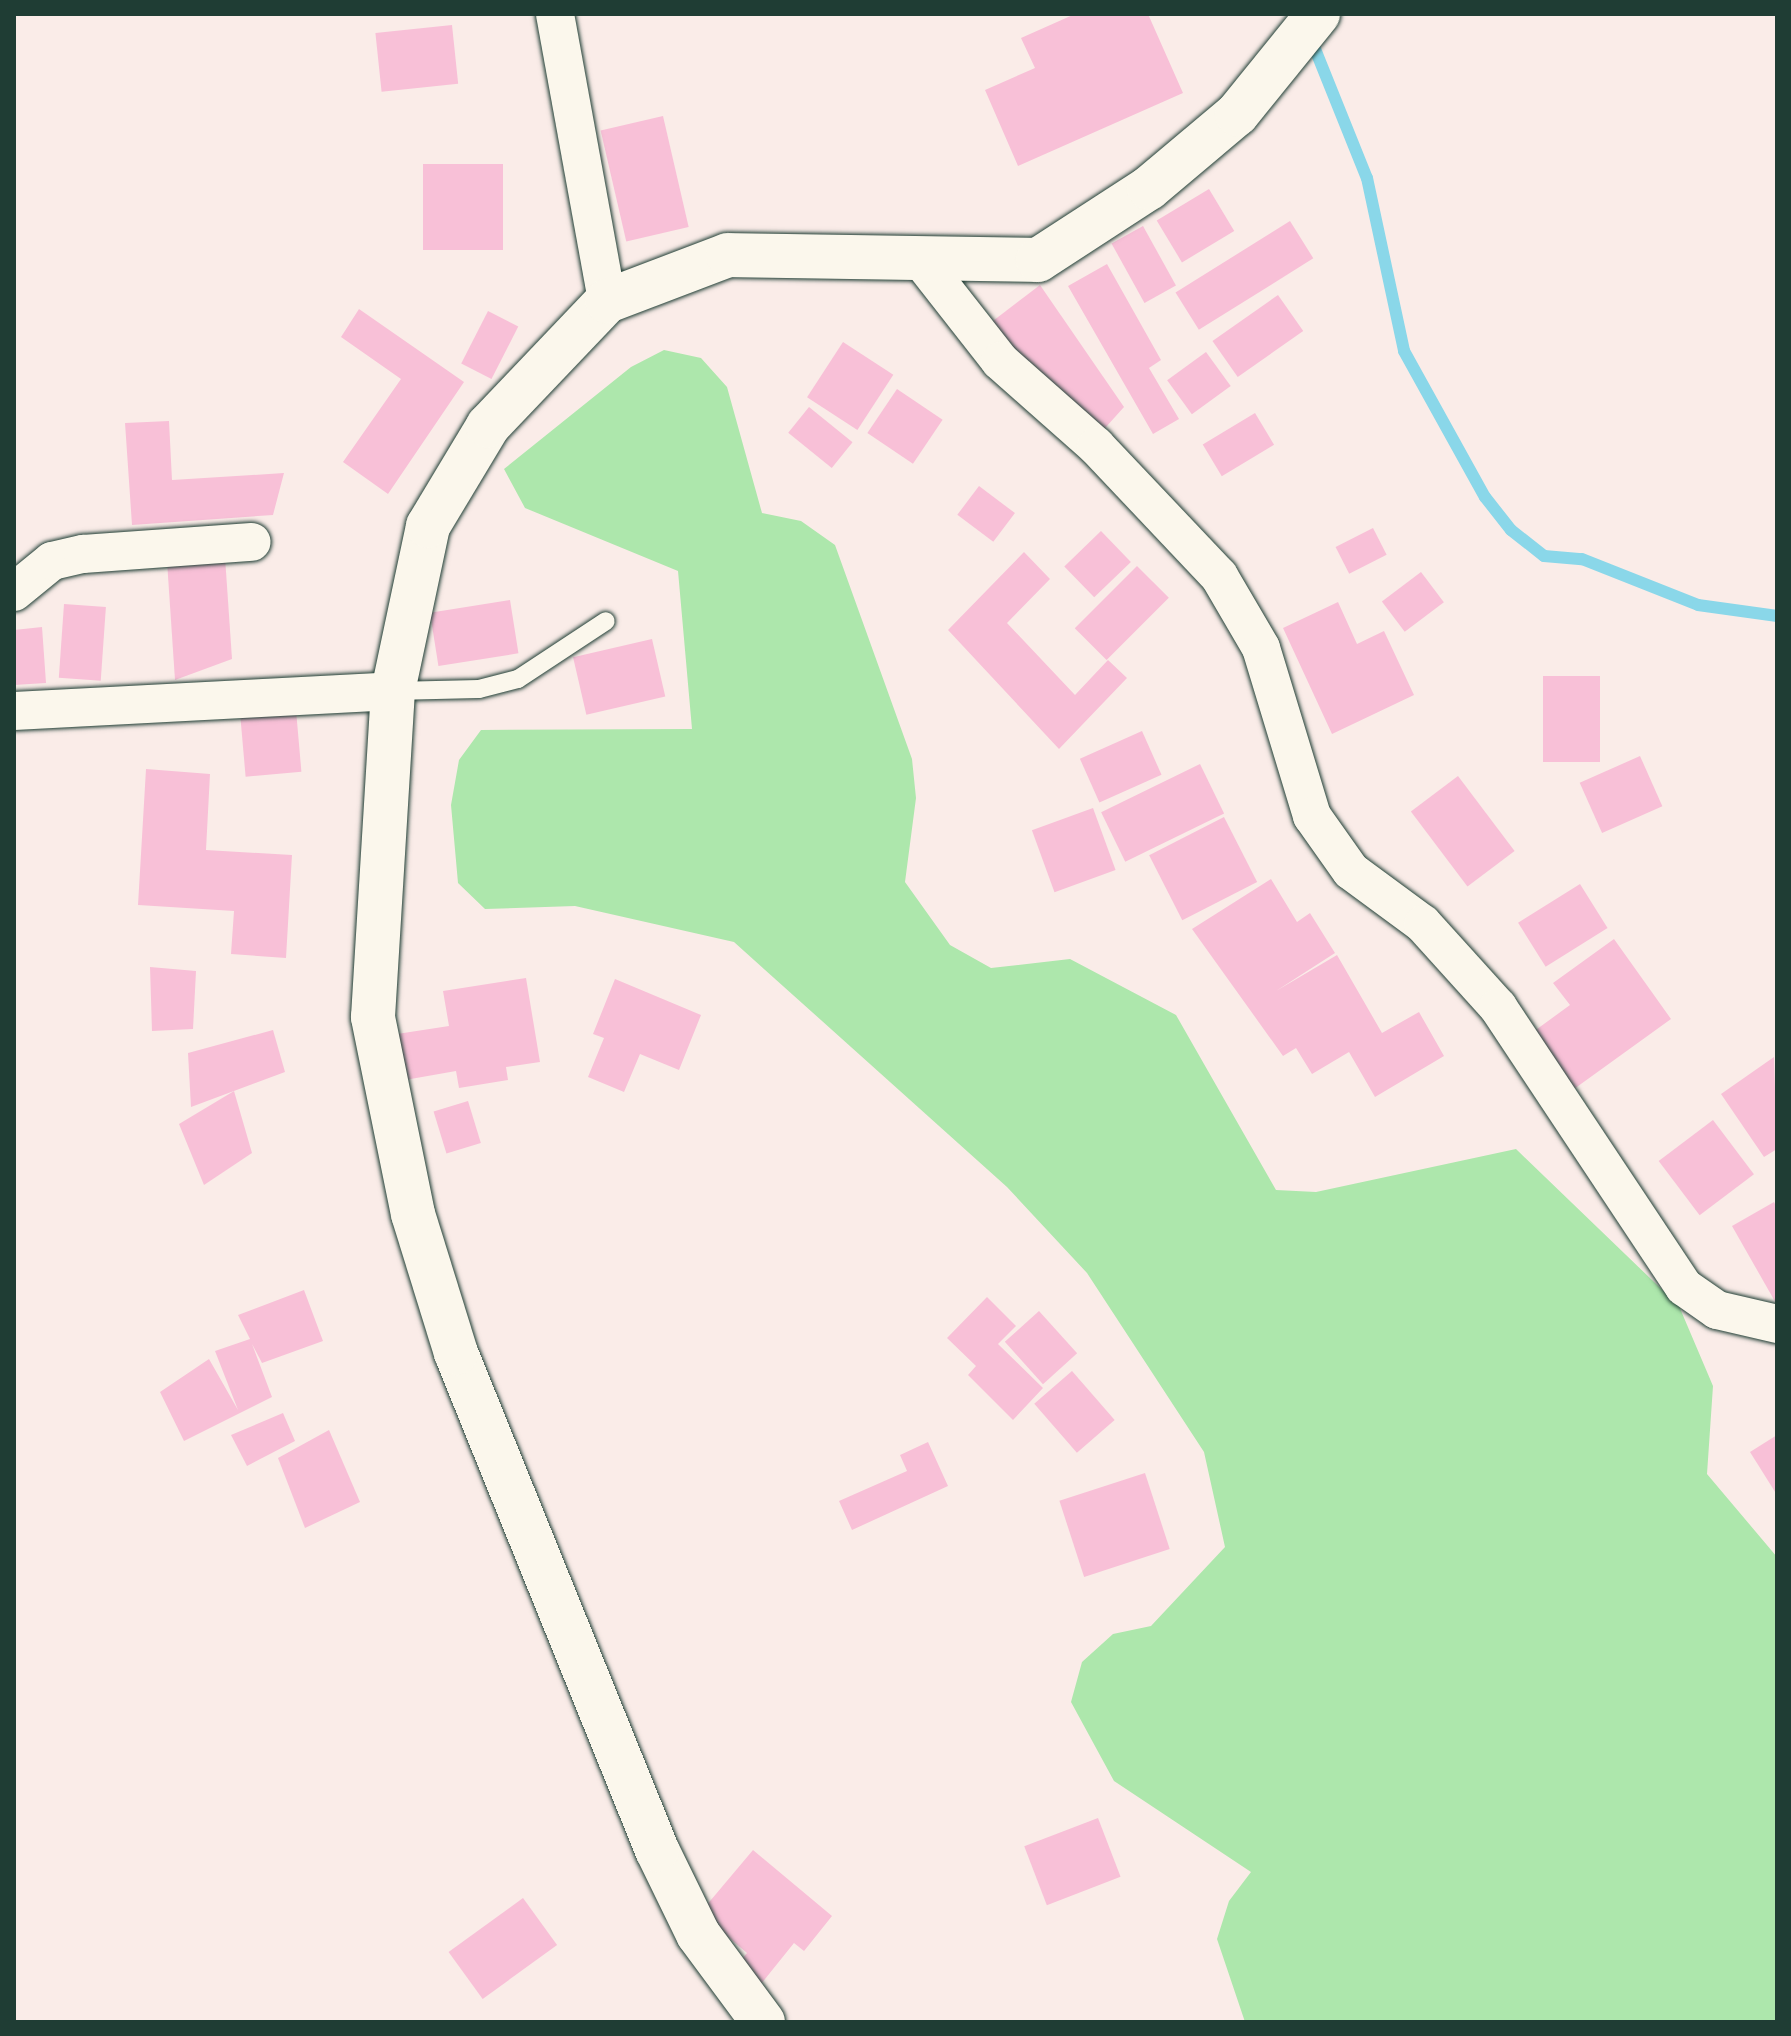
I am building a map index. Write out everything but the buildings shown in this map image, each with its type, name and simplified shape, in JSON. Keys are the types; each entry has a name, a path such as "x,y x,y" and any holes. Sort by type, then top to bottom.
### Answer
{"main road":[{"path":"763,2022 698,1934 657,1850 456,1353 413,1214 373,1017 393,691 428,526 488,426 607,301 728,255 924,264 1038,260 1149,188 1237,114 1318,14"}],"street":[{"path":"555,14 607,301"},
{"path":"924,264 1000,361 1096,446 1219,576 1261,648 1312,816 1351,871 1423,924 1498,1007 1684,1287 1717,1310 1777,1324"},
{"path":"14,592 52,561 83,554 252,542"},
{"path":"14,711 393,691"}],"lane":[{"path":"393,691 479,689 518,679 606,621"}],"green space":[{"path":"664,350 701,358 727,387 762,513 801,521 835,545 912,759 916,798 905,882 950,945 991,968 1070,959 1176,1015 1276,1190 1316,1192 1516,1149 1679,1306 1713,1386 1707,1474 1777,1557 1777,2022 1245,2022 1217,1939 1229,1901 1251,1872 1114,1781 1071,1702 1082,1662 1113,1634 1151,1626 1225,1547 1204,1452 1087,1273 1007,1187 734,942 575,906 485,909 458,883 451,805 459,760 481,730 692,729 678,571 525,508 504,469 631,367"}],"waterway":[{"path":"1311,39 1367,178 1404,351 1485,497 1511,530 1544,556 1582,559 1698,605 1777,616"}]}
